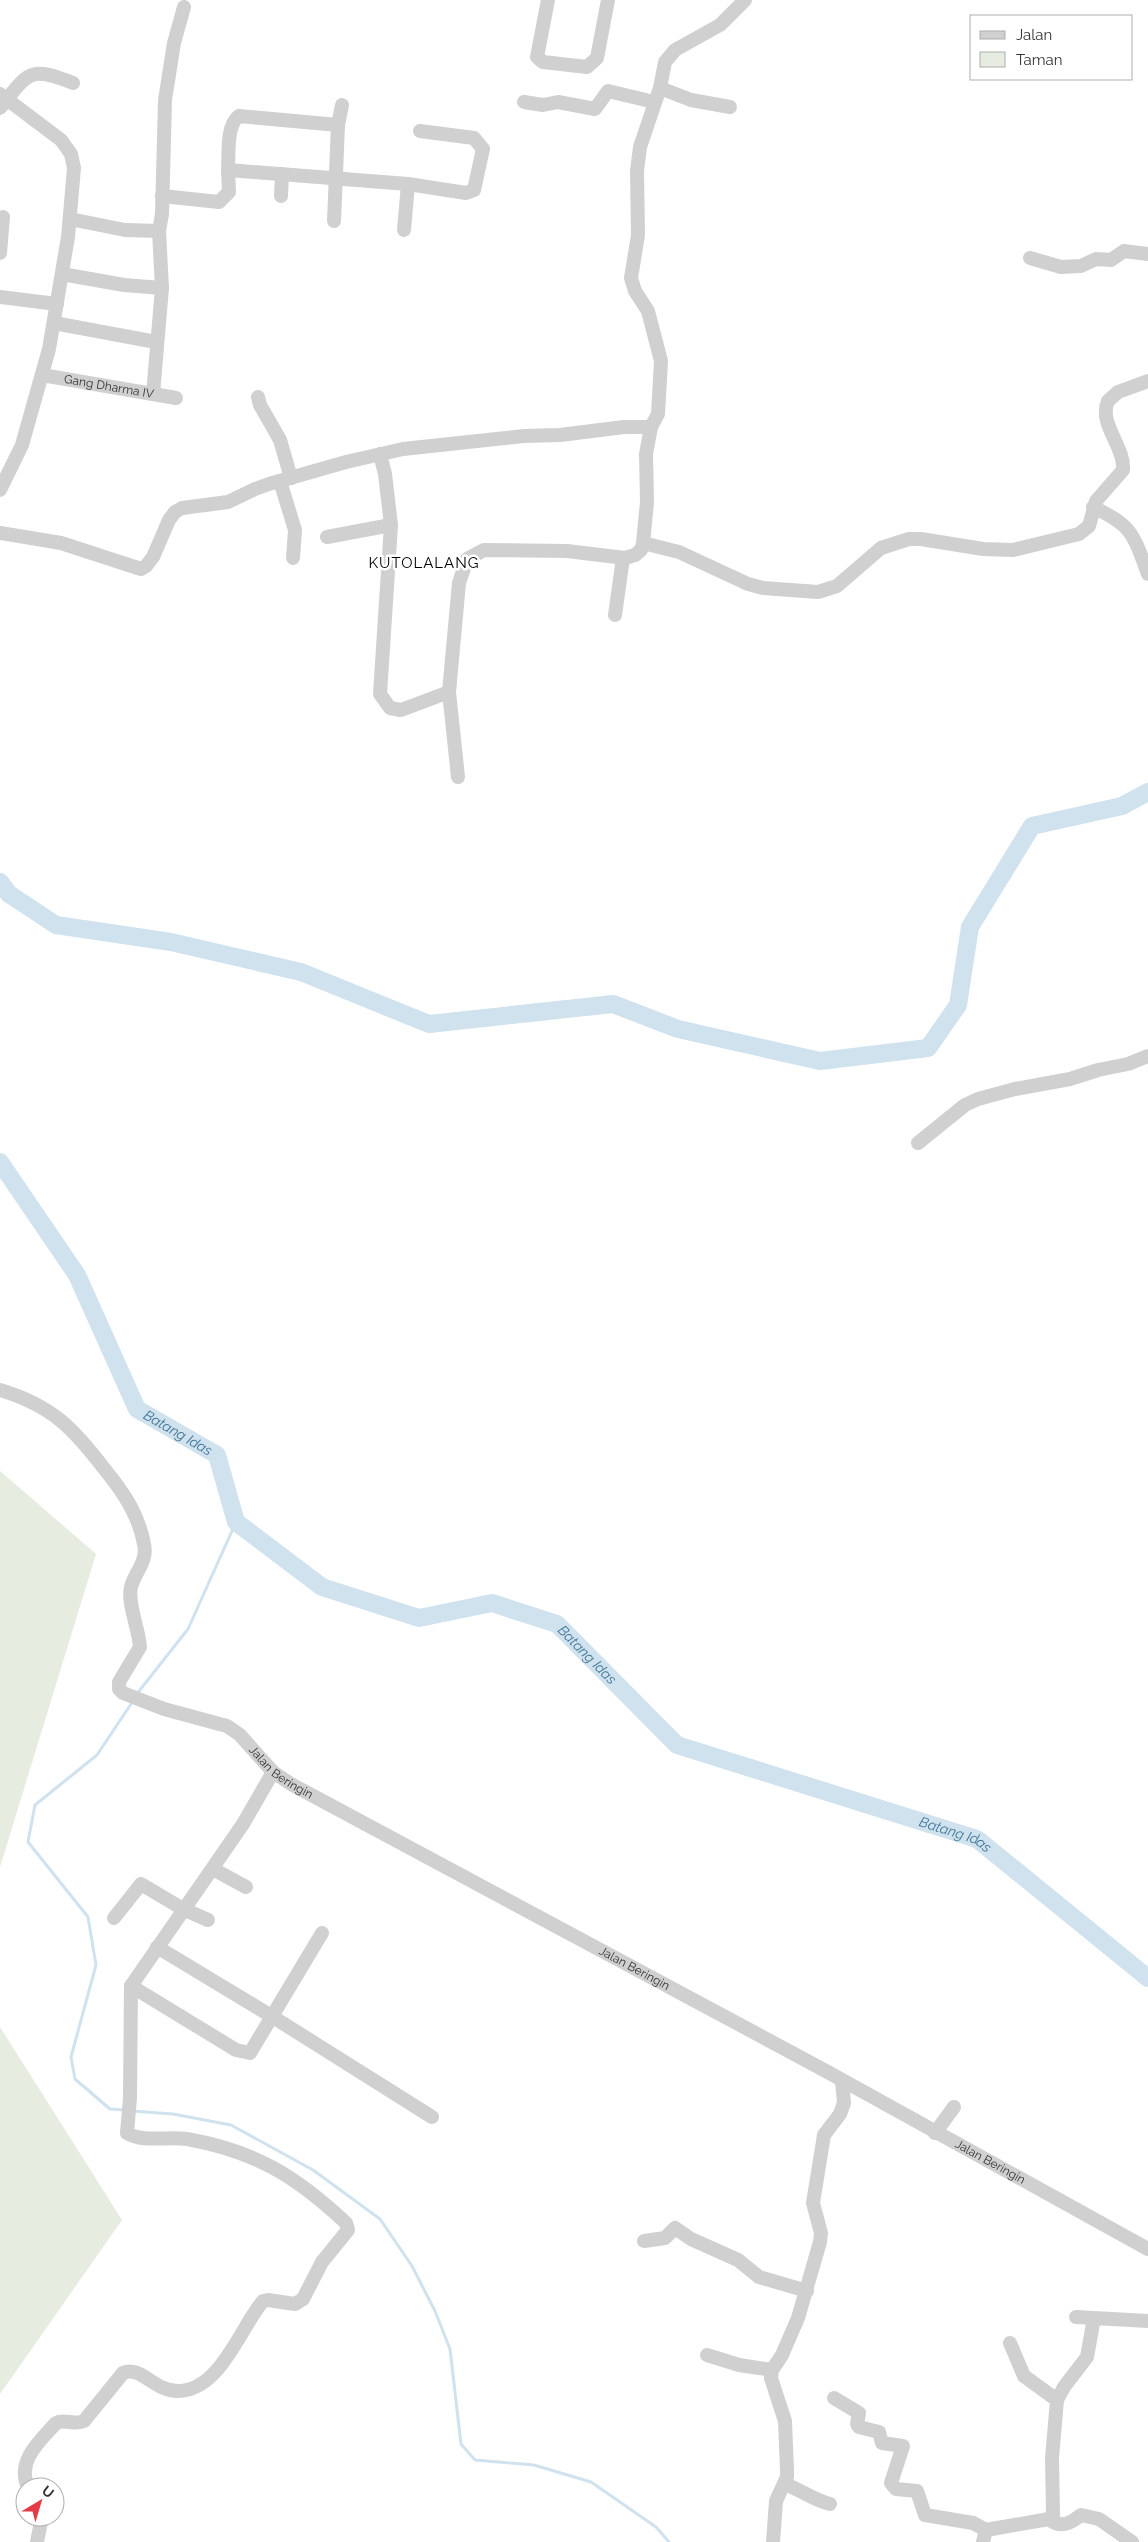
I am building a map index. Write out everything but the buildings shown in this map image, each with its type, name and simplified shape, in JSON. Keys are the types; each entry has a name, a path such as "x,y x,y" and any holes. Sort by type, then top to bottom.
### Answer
{"street":[{"path":"548,0 537,57 543,62 587,67 597,58 608,0"},
{"path":"458,777 449,692 459,583 467,559 472,554 484,550 567,551 623,558 634,555 644,543 648,502 646,454 651,427 658,414 661,361 648,311 635,291 630,278 638,235 637,172 640,146 660,88 665,62 675,50 720,25 745,0"},
{"path":"153,394 162,288 159,231 165,100 174,43 184,7"},
{"path":"0,490 22,444 42,375 54,323 70,219 74,168 68,146 2,100 29,76 41,72 73,83"},
{"path":"660,88 691,100 730,107"},
{"path":"524,102 543,105 558,102 595,109 604,94 613,90 654,102"},
{"path":"334,221 338,125 342,105"},
{"path":"162,196 219,202 229,192 228,170 231,130 234,121 239,116 338,125"},
{"path":"228,170 335,177 408,184 466,193 472,192 476,187 483,149 478,141 474,138 420,131"},
{"path":"282,174 282,196"},
{"path":"404,230 408,184"},
{"path":"0,253 3,217"},
{"path":"70,219 125,230 159,231"},
{"path":"1030,258 1068,267 1080,266 1096,259 1111,260 1124,251 1148,254"},
{"path":"62,274 124,285 162,288"},
{"path":"0,297 57,304"},
{"path":"54,323 156,342"},
{"name":"Gang Dharma IV","path":"42,375 176,398"},
{"path":"644,543 679,552 748,584 763,588 818,592 837,586 872,554 895,542 921,539 983,549 1026,548 1083,533 1089,526 1093,507 1123,470 1122,460 1106,418 1108,401 1118,392 1148,382"},
{"path":"258,397 280,440 295,530 293,558"},
{"path":"0,533 61,543 141,569 153,557 175,512 182,508 228,502 255,488 403,449 454,446 496,439 560,435 624,427 651,427"},
{"path":"380,454 385,474 391,525 380,694 390,708 401,710 449,692"},
{"path":"1093,507 1117,519 1132,533 1148,574"},
{"path":"327,537 391,525"},
{"path":"615,615 623,558"},
{"path":"918,1143 965,1105 978,1099 1015,1089 1070,1079 1098,1070 1128,1064 1148,1056"},
{"name":"Jalan Beringin","path":"0,1390 33,1402 78,1435 123,1490 142,1534 145,1553 143,1562 133,1580 130,1594 140,1647 119,1682 119,1689 123,1693 152,1705 227,1726 240,1735 273,1772 332,1807 842,2081 1148,2249"},
{"path":"24,2477 28,2457 56,2423 61,2420 80,2424 84,2421 123,2372 128,2370 139,2373 154,2384 167,2390 184,2391 204,2383 228,2355 262,2302 268,2300 295,2304 303,2298 322,2262 348,2230 346,2223 300,2182 251,2155 210,2143 175,2137 135,2137 127,2133 130,2098 131,1986 257,1802 273,1772"},
{"path":"212,1869 246,1887"},
{"path":"114,1918 141,1884 183,1909 208,1920"},
{"path":"131,1986 236,2050 247,2054 256,2047 322,1933"},
{"path":"157,1947 432,2117"},
{"path":"773,2542 776,2500 784,2484 787,2470 786,2421 772,2384 772,2370 782,2355 807,2291 822,2233 813,2203 824,2135 840,2114 844,2104 842,2081"},
{"path":"935,2133 954,2107"},
{"path":"644,2241 665,2238 675,2228 691,2239 738,2260 759,2277 807,2291"},
{"path":"1076,2317 1148,2321"},
{"path":"1049,2519 1054,2510 1052,2458 1057,2400 1064,2387 1087,2357 1094,2318"},
{"path":"1010,2343 1024,2376 1057,2400"},
{"path":"708,2355 739,2365 772,2370"},
{"path":"834,2398 859,2413 857,2424 859,2427 879,2432 882,2443 904,2446 891,2483 896,2489 917,2491 925,2515 973,2523 984,2536 1049,2519 1061,2524 1072,2522 1081,2515 1093,2516 1132,2542"},
{"path":"784,2484 798,2489 818,2501 830,2504"},
{"path":"37,2542 40,2527"}],"green space":[{"path":"0,1471 96,1554 0,1867"},
{"path":"0,2027 122,2220 0,2394"}],"waterway":[{"path":"0,882 9,894 56,925 171,942 301,972 429,1024 613,1004 678,1029 820,1061 928,1048 958,1005 970,927 1032,826 1122,806 1148,792"},
{"name":"Batang Idas","path":"0,1162 77,1275 137,1409 217,1455 236,1522 322,1587 419,1618 492,1603 557,1624 677,1745 977,1839 1148,1978"},
{"path":"136,1695 188,1629 236,1522"},
{"path":"126,2110 110,2109 75,2079 71,2057 96,1965 88,1917 28,1842 35,1805 97,1755 133,1701"},
{"path":"132,2111 173,2114 231,2125 313,2170 380,2219 412,2266 435,2311 450,2349 461,2444 475,2460 534,2465 591,2482 656,2527 669,2542"}],"district":[{"name":"KUTOLALANG","path":"424,563"}]}
